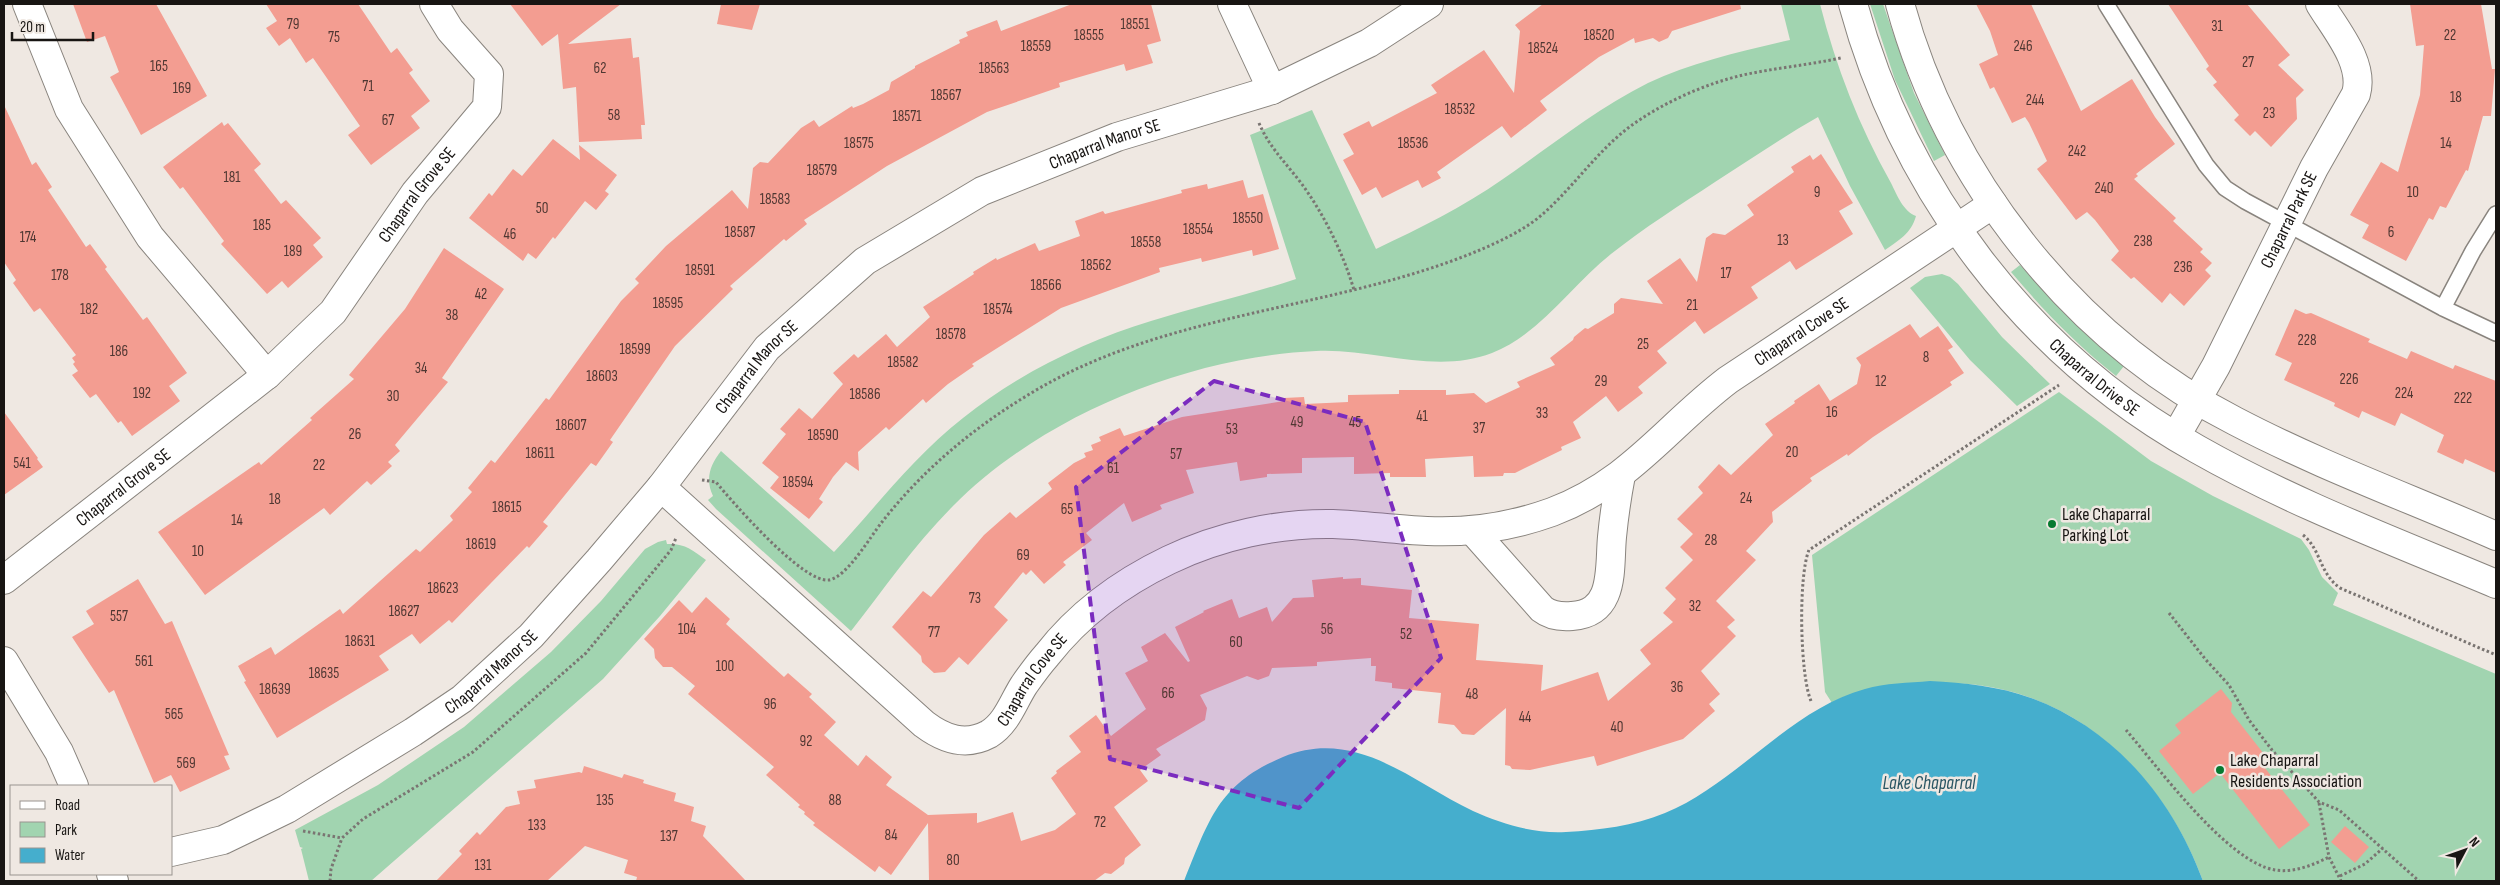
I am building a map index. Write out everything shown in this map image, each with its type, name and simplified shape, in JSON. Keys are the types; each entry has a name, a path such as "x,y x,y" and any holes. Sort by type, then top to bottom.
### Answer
{"street":[{"path":"27,4 69,109 150,237 267,375"},
{"name":"Chaparral Grove SE","path":"4,580 267,375 333,312 415,193 487,107 489,74 450,30 434,4"},
{"path":"1232,4 1272,90"},
{"name":"Chaparral Manor SE","path":"172,852 223,840 287,809 413,732 462,699 530,636 662,487 767,348 865,261 982,191 1117,138 1272,90 1369,43 1430,4"},
{"name":"Chaparral Drive SE","path":"1853,4 1870,59 1892,112 1922,174 1956,229 2007,294 2053,343 2114,394 2176,436 2219,461 2281,491 2496,584"},
{"path":"1900,4 1922,69 1939,109 1969,165 1993,204 2038,262 2096,322 2143,362 2198,400 2265,436 2496,536"},
{"name":"Chaparral Park SE","path":"2176,436 2198,400 2285,224 2324,150 2350,106 2358,85 2352,58 2320,4"},
{"name":"Chaparral Cove SE","path":"662,487 924,724 948,738 963,741 987,734 1002,722 1024,685 1048,654 1092,610 1142,574 1192,550 1220,540 1262,531 1315,525 1426,531 1472,530 1521,521 1553,511 1582,498 1621,475 1655,447 1695,407 1728,380 1993,204"},
{"path":"1472,530 1542,609 1557,616 1583,614 1601,601 1610,580 1612,534 1621,475"},
{"path":"4,661 59,752 74,785"}],"lane":[{"path":"2106,4 2217,180 2233,194 2285,224 2443,308 2496,333"},
{"path":"2443,308 2473,251 2496,214"}],"path":[{"path":"701,480 716,482 741,513 803,570 818,579 833,579 846,570 898,503 940,459 987,422 1038,389 1095,360 1129,347 1190,329 1354,290 1445,263 1491,245 1526,227 1551,207 1594,158 1626,130 1686,96 1741,75 1841,58"},
{"path":"1259,123 1270,145 1301,184 1319,212 1340,252 1354,290"},
{"path":"1811,701 1806,687 1803,638 1803,588 1809,550 2059,385"},
{"path":"330,881 331,869 342,838 363,819 472,752 586,653 671,550 677,537"},
{"path":"2168,613 2206,660 2229,684 2249,720 2272,750 2319,802 2339,810 2419,881"},
{"path":"2126,730 2235,850 2253,863 2275,870 2291,869 2310,867 2330,857"},
{"path":"2319,802 2330,857 2341,881"},
{"path":"287,809 297,830 342,838"},
{"path":"2340,876 2365,864 2383,848"}],"highlighted area":[{"path":"1214,381 1365,422 1441,658 1299,808 1110,759 1076,487"}],"green space":[{"path":"1781,4 1820,4 1833,51 1859,118 1879,162 1901,202 1911,214 1916,216 1908,232 1885,250 1850,186 1818,117 1753,157 1636,235 1597,266 1540,322 1509,345 1492,353 1449,362 1338,351 1316,351 1267,356 1218,365 1169,379 1120,397 1074,419 1030,444 989,473 953,506 913,551 851,631 708,500 713,496 709,484 710,472 721,451 834,552 912,465 945,433 984,402 1028,374 1076,349 1126,329 1296,279 1250,135 1312,110 1376,249 1472,199 1610,104 1648,83 1700,63 1790,40"},
{"path":"1870,4 1883,4 1914,93 1945,155 1934,161 1895,80"},
{"path":"2020,265 2065,314 2124,366 2116,376 2074,339 2023,286 2011,272"},
{"path":"1942,274 1950,277 1958,284 2002,337 2050,384 2017,406 1970,360 1910,288 1925,277"},
{"path":"2059,392 2151,461 2213,496 2301,539 2309,550 2322,577 2338,593 2333,605 2496,674 2496,881 2203,881 2187,843 2166,808 2141,776 2113,747 2081,723 2046,704 2008,691 1967,684 1843,697 1832,703 1825,692 1812,555"},
{"path":"666,540 667,544 688,548 706,560 660,616 603,679 371,881 309,881 301,849 303,848 300,847 295,830 378,785 464,727 551,652 601,601 645,549"}],"water":[{"name":"Lake Chaparral","path":"1930,681 1981,686 2019,694 2061,711 2089,728 2137,770 2158,795 2175,822 2203,881 1184,881 1209,822 1218,806 1244,779 1283,757 1310,750 1335,749 1359,753 1405,773 1473,811 1507,824 1530,830 1554,832 1591,830 1641,821 1665,813 1691,800 1716,784 1787,730 1837,699 1873,687"}],"building":[{"path":"73,4 156,4 207,96 141,135 110,77 119,72 105,36 87,42"},
{"path":"266,4 358,4 391,53 397,48 413,70 409,73 430,101 411,116 420,128 371,165 348,135 360,126 313,58 306,63 290,38 279,46 266,28 277,21"},
{"path":"510,4 621,4 568,44 631,38 633,58 639,57 645,125 641,125 642,139 579,142 576,87 563,89 558,34 542,46"},
{"path":"721,4 760,4 752,30 717,24"},
{"path":"1072,4 1151,4 1161,41 1147,45 1153,63 1126,71 1124,64 1059,83 1060,87 987,112 887,166 804,220 807,224 786,241 784,239 730,286 733,289 675,346 610,440 613,442 596,466 591,463 543,522 548,526 529,548 527,546 452,623 449,620 420,644 412,634 379,656 389,670 277,738 244,682 246,681 238,666 271,647 275,655 340,609 343,614 416,549 420,552 453,520 450,516 472,492 468,488 491,460 495,463 546,398 549,400 621,301 639,283 635,279 666,246 732,190 748,209 753,168 760,162 768,163 801,128 814,120 819,127 852,106 853,108 863,104 889,90 891,82 915,68 915,66 960,43 959,40 968,36 966,32 997,20 1001,31"},
{"path":"1543,4 1740,4 1741,9 1672,31 1668,38 1659,42 1653,38 1635,43 1634,38 1599,57 1540,101 1547,110 1511,138 1502,126 1437,172 1441,178 1422,188 1418,180 1382,198 1376,187 1362,195 1343,160 1354,154 1343,134 1369,121 1372,127 1437,93 1431,85 1484,50 1514,93 1520,31 1515,25"},
{"path":"1976,4 2031,4 2081,111 2132,79 2155,117 2175,144 2136,174 2138,176 2134,179 2176,218 2173,221 2203,249 2200,252 2212,263 2205,270 2211,276 2184,306 2170,293 2162,303 2134,277 2131,279 2111,260 2119,251 2095,220 2087,212 2076,220 2037,169 2047,161 2029,123 2025,117 2012,123 1994,87 1990,89 1979,64 1998,55 1990,31"},
{"path":"2168,4 2247,4 2290,55 2278,65 2304,90 2296,98 2297,119 2271,147 2255,131 2250,136 2234,120 2239,115 2213,85 2217,82 2206,69 2209,66"},
{"path":"2410,4 2481,4 2492,69 2495,69 2491,116 2483,116 2468,171 2466,170 2446,208 2440,206 2433,220 2429,218 2406,261 2362,238 2369,225 2350,215 2381,162 2398,172 2420,95 2424,45 2416,46"},
{"path":"4,105 32,165 36,162 52,187 48,190 86,247 90,244 107,267 105,269 143,320 147,317 187,373 169,386 180,401 132,436 121,421 118,423 96,394 90,398 72,375 78,371 73,364 75,362 72,358 76,355 40,308 34,312 13,283 16,280 4,262"},
{"path":"222,122 224,126 228,123 261,164 254,170 281,204 286,200 321,238 313,245 323,257 288,288 282,281 267,294 221,244 224,241 183,187 180,189 163,167"},
{"path":"553,139 580,160 579,145 617,175 605,191 609,194 596,210 585,201 555,239 553,237 536,259 528,253 523,261 469,218 489,193 492,196 513,169 522,176"},
{"path":"1821,154 1853,203 1839,211 1853,234 1796,270 1790,261 1751,287 1758,298 1704,334 1695,321 1657,351 1667,363 1638,387 1643,393 1618,412 1606,396 1573,422 1581,438 1561,447 1562,450 1515,473 1504,473 1503,476 1474,477 1473,456 1425,459 1426,477 1390,477 1390,473 1354,474 1354,457 1302,458 1302,473 1267,474 1267,477 1240,481 1237,462 1186,470 1194,493 1160,505 1162,509 1132,522 1124,503 1086,533 1092,540 1063,562 1066,565 1044,584 1031,570 1026,575 1023,572 994,607 1008,620 968,665 959,657 945,672 934,673 922,662 921,656 892,627 923,591 931,597 984,535 1010,512 1016,518 1052,489 1048,483 1074,463 1086,457 1084,453 1093,450 1091,445 1101,441 1099,437 1120,428 1124,436 1182,417 1284,401 1284,398 1304,397 1305,404 1348,402 1348,395 1399,394 1399,390 1446,390 1446,395 1474,393 1486,403 1520,387 1517,382 1555,365 1550,358 1585,328 1588,329 1614,313 1614,304 1621,298 1663,304 1647,281 1680,258 1697,282 1706,238 1713,233 1725,235 1754,215 1747,205 1794,172 1791,167 1810,155 1813,160"},
{"path":"1243,180 1248,198 1263,194 1279,249 1253,256 1252,250 1202,262 1201,258 1159,268 1160,272 1061,308 972,364 974,366 948,384 926,403 923,399 889,430 886,427 858,452 859,471 846,462 833,477 819,499 823,502 809,519 770,488 779,477 762,463 786,434 780,429 799,408 812,419 843,384 833,373 854,354 858,358 886,334 897,347 930,317 923,307 974,274 973,272 996,258 997,260 1035,243 1039,251 1080,236 1075,221 1103,211 1105,214 1182,193 1181,190 1207,184 1208,189"},
{"path":"444,248 504,289 442,378 448,382 395,445 400,451 388,462 392,466 371,485 367,481 330,515 324,508 205,595 158,532 259,462 261,465 312,420 310,418 354,379 349,375 405,309"},
{"path":"2295,309 2306,314 2311,313 2370,339 2368,342 2407,359 2411,351 2453,369 2455,365 2496,381 2496,473 2465,459 2463,464 2437,452 2444,435 2401,413 2395,426 2362,411 2359,418 2334,406 2335,403 2284,380 2292,363 2275,355"},
{"path":"1910,324 1920,338 1938,326 1953,347 1948,350 1964,373 1950,382 1952,385 1873,437 1848,456 1847,454 1810,478 1812,481 1772,512 1773,522 1746,551 1756,560 1716,601 1735,620 1727,627 1736,636 1701,671 1720,694 1709,704 1715,711 1683,739 1597,766 1594,756 1530,770 1512,769 1510,766 1505,765 1506,708 1474,735 1462,734 1454,725 1438,723 1441,693 1392,688 1392,683 1375,681 1376,666 1371,666 1371,658 1317,662 1317,666 1272,668 1269,676 1258,680 1247,676 1200,695 1207,708 1205,720 1156,749 1161,755 1140,770 1148,781 1114,807 1141,845 1125,858 1124,864 1111,874 1105,873 1094,881 929,881 928,823 891,875 879,866 875,872 813,825 815,823 798,807 800,805 766,775 774,767 688,694 695,686 672,667 663,667 655,658 654,649 644,639 679,600 692,613 706,597 730,619 726,624 784,677 788,673 812,694 809,697 836,722 824,735 858,766 866,755 892,777 886,785 928,815 977,813 977,823 1013,812 1021,841 1055,830 1076,814 1051,778 1057,773 1056,771 1081,752 1069,736 1096,715 1111,736 1146,709 1125,673 1148,661 1141,647 1165,633 1188,662 1190,661 1175,627 1203,611 1232,599 1239,618 1267,607 1272,622 1293,598 1314,597 1312,580 1343,577 1343,579 1361,578 1361,585 1412,590 1409,618 1479,624 1476,660 1543,665 1541,691 1598,672 1608,701 1651,664 1640,650 1673,622 1663,613 1676,599 1665,588 1693,560 1680,547 1693,534 1677,519 1703,493 1698,487 1719,464 1731,475 1773,435 1765,424 1819,384 1830,401 1857,384 1861,365 1856,358"},
{"path":"4,412 43,467 4,495"},
{"path":"138,579 165,624 172,621 229,755 224,756 230,769 180,792 171,775 154,783 114,690 109,693 72,637 94,624 86,611"},
{"name":"Lake Chaparral Residents Association","path":"2221,689 2232,703 2231,712 2271,763 2265,768 2310,825 2279,849 2220,773 2193,794 2159,751 2181,733 2175,725"},
{"path":"584,766 622,778 624,774 644,780 643,783 676,793 674,801 694,807 691,821 706,826 703,836 746,881 636,881 637,877 624,873 628,860 585,846 547,881 436,881 462,854 459,851 477,832 480,835 506,807 520,804 517,791 536,788 534,780 582,773"},
{"path":"2345,826 2369,847 2355,863 2331,842"}],"place":[{"name":"Lake Chaparral Parking Lot","path":"2052,524"},
{"name":"Lake Chaparral Residents Association","path":"2220,770"}]}
